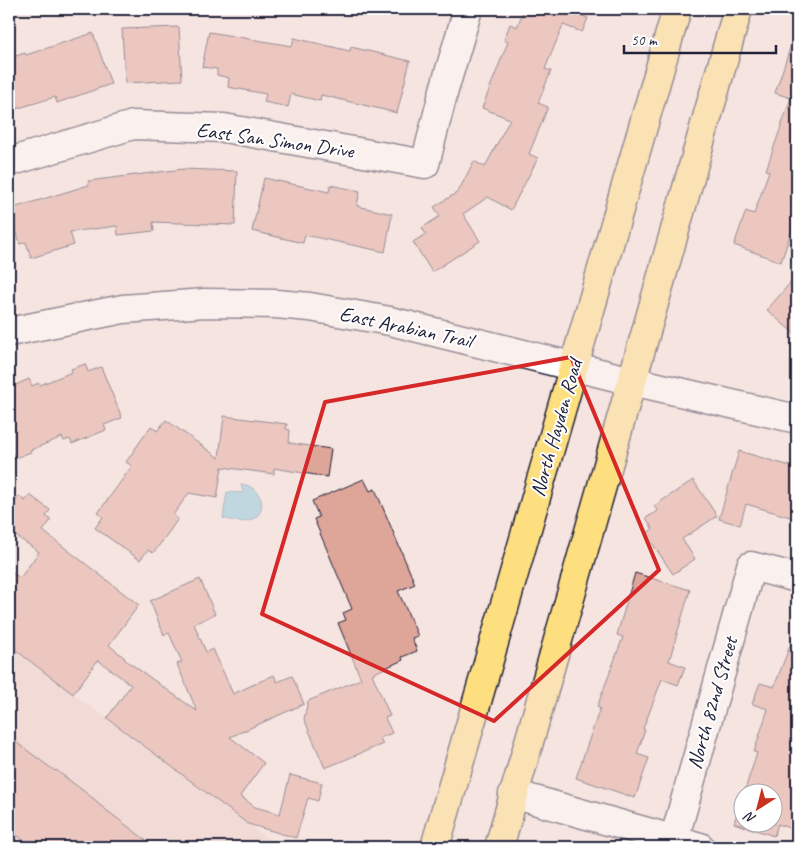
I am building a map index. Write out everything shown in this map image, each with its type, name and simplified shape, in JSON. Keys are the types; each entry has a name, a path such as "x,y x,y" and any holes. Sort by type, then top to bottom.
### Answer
{"main road":[{"name":"North Hayden Road","path":"435,847 677,9"},
{"path":"499,847 738,9"}],"street":[{"name":"East San Simon Drive","path":"9,162 133,125 224,128 425,164 468,9"},
{"name":"East Arabian Trail","path":"10,328 123,309 206,302 310,307 390,321 632,381 797,419"},
{"name":"North 82nd Street","path":"674,840 752,566 797,578"},
{"path":"514,794 700,847"}],"highlighted area":[{"path":"571,357 659,570 494,721 262,614 325,402"}],"shaded area":[{"path":"9,646 279,847 9,847"}],"water":[{"path":"241,484 249,486 259,495 261,508 259,513 255,518 244,522 223,518 227,492 243,493"}],"building":[{"path":"524,9 569,9 588,18 582,32 563,25 545,69 551,71 538,103 548,107 529,154 538,158 511,210 488,197 463,214 480,241 432,272 413,242 426,234 422,228 440,216 434,207 458,192 474,161 485,167 510,119 482,108 508,42 504,40 510,24 517,27"},
{"path":"179,27 182,80 125,83 122,29"},
{"path":"209,32 292,46 294,38 350,51 351,47 410,61 397,113 321,95 320,101 291,94 288,107 264,102 266,94 228,87 229,78 217,75 217,69 202,67"},
{"path":"93,33 111,84 57,103 55,97 9,111 9,58 25,53 26,55"},
{"path":"794,36 797,37 797,224 794,223 781,262 734,245 746,211 754,214 769,171 766,170 791,98 775,93"},
{"path":"183,169 237,171 235,225 153,222 154,231 118,235 117,226 70,232 74,245 31,258 26,242 20,244 10,209 89,185 88,181"},
{"path":"264,178 329,192 330,185 360,191 357,206 392,214 385,252 305,235 303,243 252,231"},
{"path":"797,275 797,336 767,310"},
{"path":"85,364 88,372 101,367 122,418 104,425 106,430 72,444 70,439 64,441 62,437 15,458 13,453 9,455 9,388 29,379 32,386 39,383 40,385 72,372 71,369"},
{"path":"224,416 287,424 286,429 290,430 289,443 331,449 327,477 274,468 274,474 222,467 217,498 189,493 173,515 178,519 161,543 153,553 148,550 140,560 95,528 103,517 98,513 132,466 126,462 151,426 157,431 166,420 219,458"},
{"path":"739,451 797,468 797,519 746,504 740,525 719,519"},
{"path":"364,479 370,491 375,489 415,584 398,591 418,636 412,638 417,651 402,657 403,660 372,674 390,716 385,718 392,733 380,738 383,744 325,768 304,719 308,701 361,679 338,623 346,620 343,613 352,609 314,519 319,517 312,501"},
{"path":"693,480 717,516 682,539 695,559 673,574 646,534 653,529 646,518 658,511 654,506"},
{"path":"30,495 50,510 46,516 51,520 43,531 139,605 109,645 124,659 197,711 177,664 182,662 169,633 164,635 150,601 200,579 215,614 194,624 206,652 213,649 233,694 274,675 277,682 292,676 304,704 230,737 264,763 240,796 255,807 280,814 290,775 322,783 318,801 308,798 296,838 248,824 107,718 131,685 98,660 73,694 9,645 9,570 20,578 39,552 9,531 9,511 19,496 25,501"},
{"path":"635,573 690,590 669,661 685,667 678,685 662,679 643,729 645,730 637,754 649,758 635,798 576,778 600,708 597,707 623,637 617,635"},
{"path":"796,630 797,831 784,826 784,784 747,784 757,753 754,752 768,709 752,704 760,683 774,687"},
{"path":"9,737 56,770 155,847 32,847 9,829"}]}
